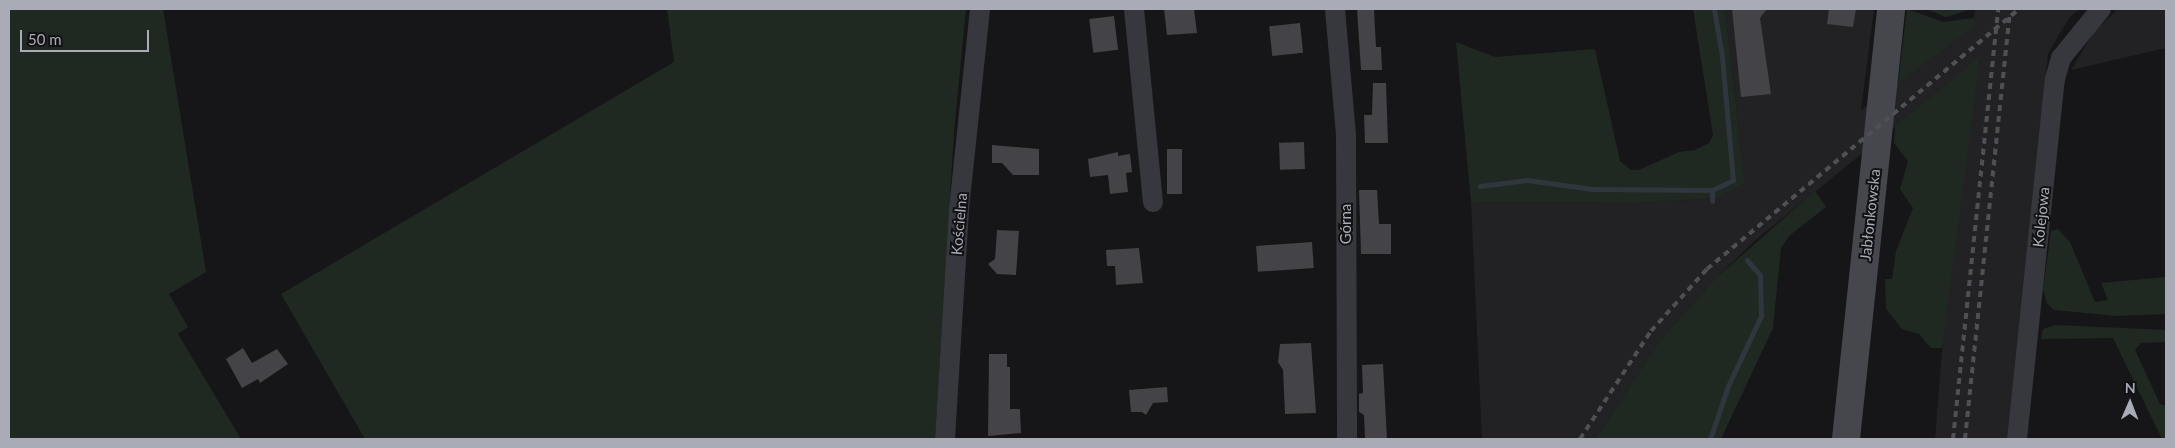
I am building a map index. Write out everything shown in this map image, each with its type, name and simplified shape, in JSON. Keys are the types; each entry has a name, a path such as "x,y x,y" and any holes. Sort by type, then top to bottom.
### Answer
{"main road":[{"name":"Jabłonkowska","path":"1846,433 1891,9"}],"street":[{"name":"Kościelna","path":"945,439 959,208 980,9"},
{"path":"1134,9 1153,202"},
{"name":"Górna","path":"1334,9 1346,136 1347,439"},
{"name":"Kolejowa","path":"2017,439 2055,79 2061,58 2101,9"}],"shaded area":[{"path":"9,9 163,9 206,272 169,294 188,327 178,334 241,439 9,439"},
{"path":"667,9 966,9 954,132 935,439 365,439 281,294 674,62"},
{"path":"1693,9 1725,9 1745,183 1719,198 1639,203 1471,202 1456,42 1495,57 1595,49 1620,161 1631,170 1639,170 1679,152 1695,150 1709,143 1713,135"},
{"path":"1725,9 1874,9 1861,110 1973,27 1975,9 2079,9 2069,18 2048,54 2007,439 1935,439 1947,289 1980,58 1758,238 1716,278 1661,339 1595,439 1482,439 1471,202 1639,203 1719,198 1745,183"},
{"path":"1907,9 1943,22 1974,18 1974,27 1898,83"},
{"path":"1926,9 1972,9 1946,17"},
{"path":"2118,9 2166,9 2166,48 2071,70 2094,32"},
{"path":"1980,57 1942,348 1931,348 1919,334 1902,329 1886,309 1885,279 1892,279 1896,251 1913,208 1900,189 1908,161 1894,143 1895,126"},
{"path":"1815,191 1826,207 1789,236 1781,248 1773,328 1721,439 1595,439 1661,339 1716,278"},
{"path":"2058,229 2070,242 2095,302 2108,300 2101,283 2166,277 2166,314 2117,316 2054,310 2047,303 2043,290 2051,231"},
{"path":"2056,325 2166,330 2166,342 2141,343 2135,350 2160,404 2166,406 2166,439 2162,439 2113,338 2041,339 2043,329"}],"building":[{"path":"1164,9 1194,9 1197,33 1167,35"},
{"path":"1357,9 1374,9 1376,47 1381,47 1382,70 1361,70"},
{"path":"1732,9 1767,9 1760,18 1771,94 1741,97"},
{"path":"1829,9 1856,9 1853,27 1827,24"},
{"path":"1114,16 1118,50 1093,53 1089,19"},
{"path":"1300,23 1303,53 1272,56 1269,26"},
{"path":"1373,83 1386,83 1388,143 1365,143 1364,115 1372,115"},
{"path":"1304,142 1305,169 1280,170 1279,143"},
{"path":"992,145 1039,149 1039,175 1013,175 1002,163 992,163"},
{"path":"1167,149 1182,149 1182,194 1167,194"},
{"path":"1118,152 1118,156 1130,154 1132,172 1126,173 1128,192 1110,194 1108,175 1090,177 1088,159"},
{"path":"1359,190 1377,190 1379,224 1391,224 1391,254 1361,254"},
{"path":"997,230 1019,231 1016,275 997,274 988,264 995,259"},
{"path":"1312,242 1314,268 1258,272 1256,246"},
{"path":"1139,248 1143,283 1116,285 1115,266 1107,266 1106,250"},
{"path":"1311,343 1316,413 1285,414 1283,370 1278,362 1280,344"},
{"path":"243,348 252,363 277,349 288,364 260,383 258,379 242,388 226,359"},
{"path":"989,354 1007,354 1007,367 1010,367 1010,409 1020,409 1021,433 988,436"},
{"path":"1383,364 1387,439 1365,439 1364,415 1359,412 1359,394 1363,393 1362,365"},
{"path":"1167,387 1168,402 1153,403 1146,415 1142,412 1131,412 1129,390"}],"waterway":[{"path":"1712,201 1712,190 1733,180 1722,56 1714,9"},
{"path":"1480,186 1527,180 1592,189 1712,190"},
{"path":"1710,439 1728,386 1761,316 1760,275 1747,260"}],"railway":[{"path":"1953,439 1998,9"},
{"path":"1580,439 1651,331 1707,269 2019,9"},
{"path":"1965,439 2010,14"}]}
